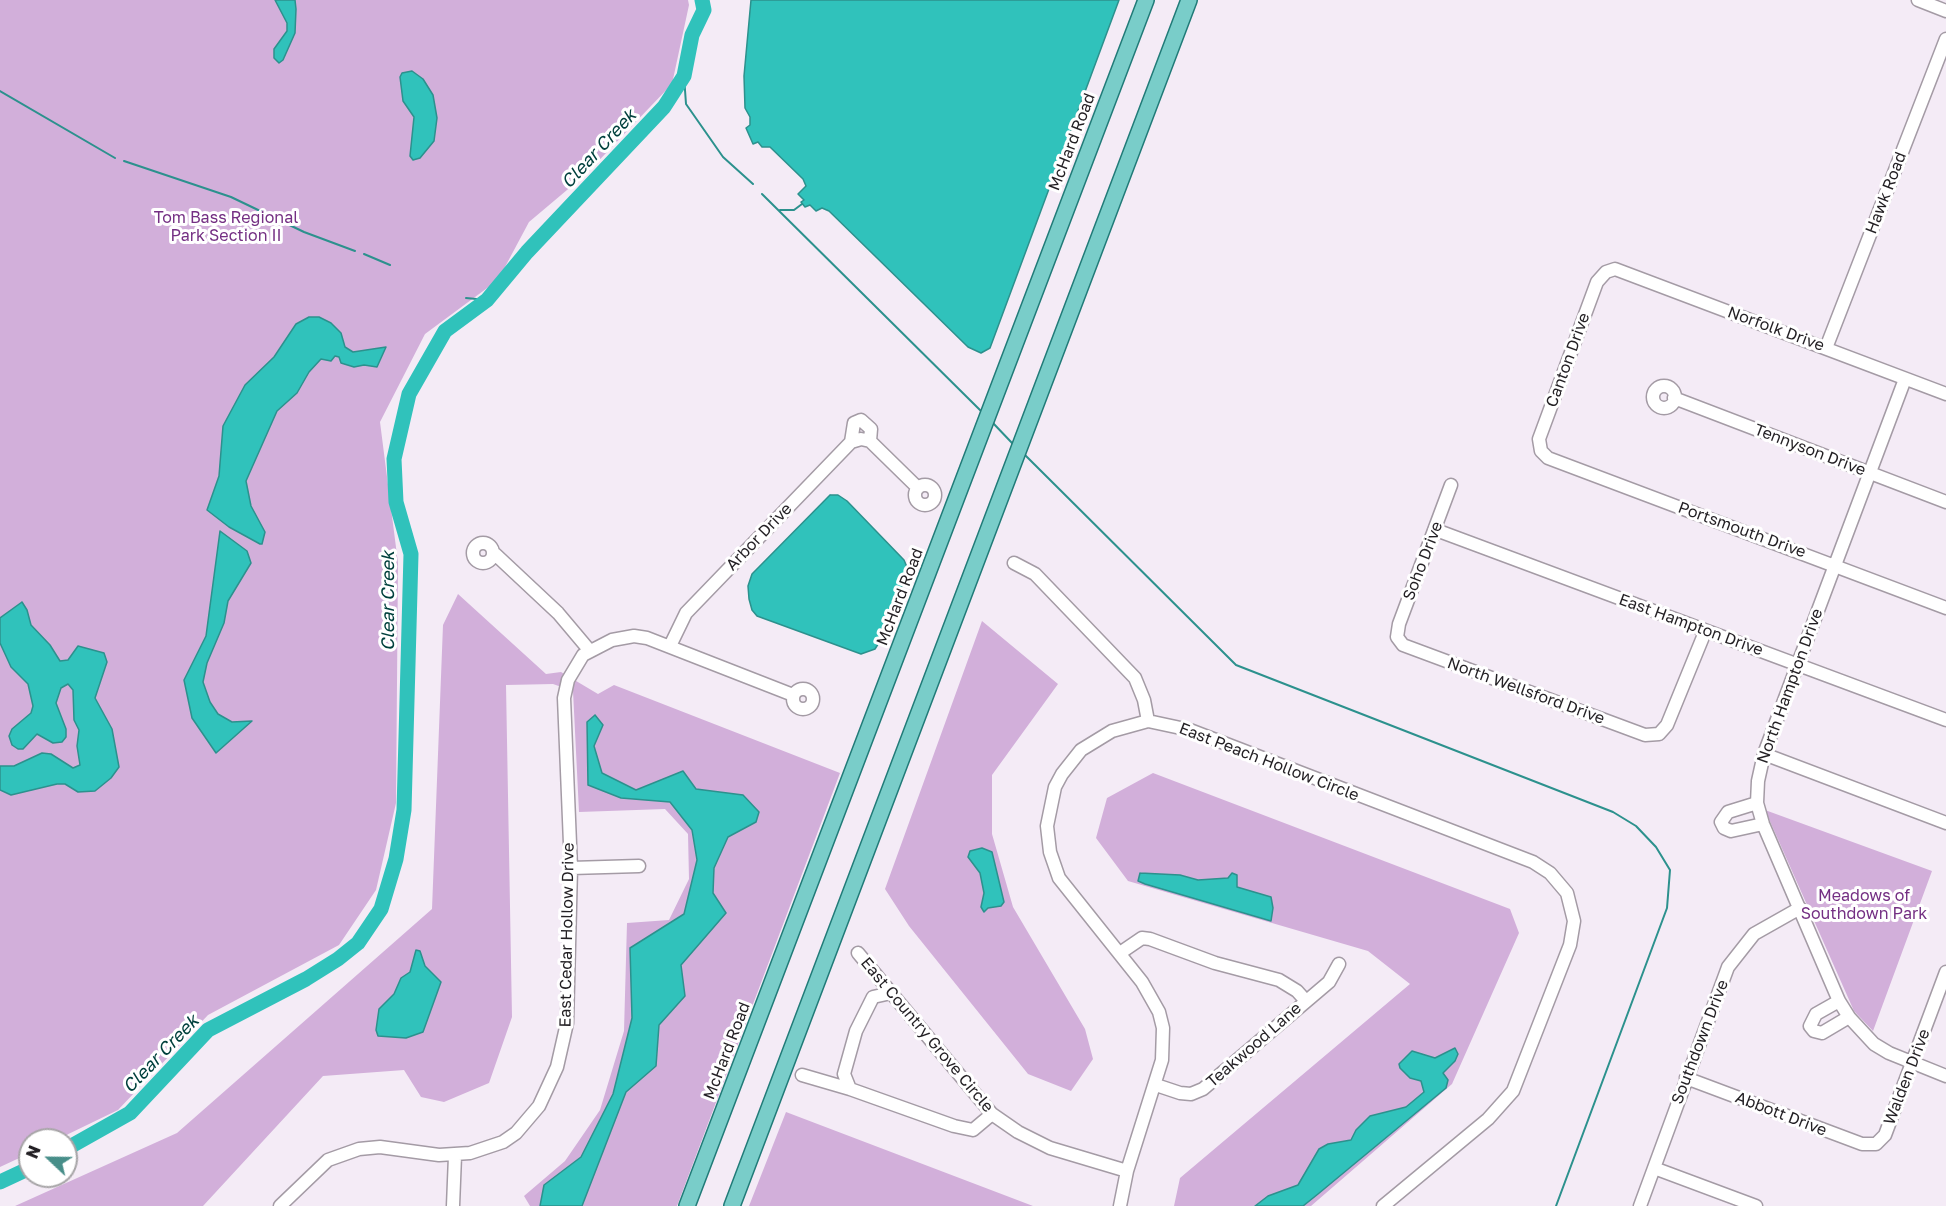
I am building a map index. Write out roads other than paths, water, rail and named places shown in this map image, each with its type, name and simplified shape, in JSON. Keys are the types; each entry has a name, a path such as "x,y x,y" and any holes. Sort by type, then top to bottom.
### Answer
{"main road":[{"name":"McHard Road","path":"687,1206 1146,0"},
{"path":"732,1206 940,663 1030,416 1189,0"}],"street":[{"path":"1918,0 1946,11"},
{"name":"Hawk Road","path":"1826,348 1946,39"},
{"name":"Norfolk Drive","path":"1606,272 1615,269 1946,394"},
{"name":"Canton Drive","path":"1540,451 1539,439 1598,282 1606,272"},
{"name":"North Hampton Drive","path":"1905,379 1764,754 1758,781 1757,803 1763,824 1839,1001 1849,1017 1874,1044 1912,1063 1946,1076"},
{"name":"Tennyson Drive","path":"1674,398 1946,502"},
{"name":"Arbor Drive","path":"670,646 686,613 861,440 918,488"},
{"name":"Portsmouth Drive","path":"1540,451 1548,458 1946,608"},
{"name":"Soho Drive","path":"1397,637 1399,624 1451,485"},
{"name":"East Hampton Drive","path":"1436,530 1705,632 1799,663 1946,720"},
{"path":"495,554 558,613 590,651 612,640 634,636 647,638 793,695"},
{"path":"1014,562 1035,574 1130,672 1140,687 1148,721"},
{"name":"North Wellsford Drive","path":"1397,637 1403,645 1645,735 1659,734 1666,725 1705,632"},
{"name":"East Cedar Hollow Drive","path":"280,1206 328,1160 359,1149 380,1147 455,1156 492,1146 516,1133 539,1106 549,1088 560,1058 567,1023 571,868 564,698 568,680 583,656 590,651"},
{"name":"East Peach Hollow Circle","path":"1120,1206 1127,1171 1156,1085 1164,1043 1159,1012 1150,994 1120,953 1059,878 1047,840 1048,814 1062,774 1082,750 1112,731 1148,721 1190,730 1533,862 1550,873 1568,893 1574,921 1570,945 1513,1091 1488,1119 1383,1206"},
{"path":"1764,754 1946,823"},
{"path":"1757,803 1728,812 1721,822 1724,828 1731,831 1763,824"},
{"path":"571,868 639,866"},
{"name":"Southdown Drive","path":"1640,1206 1722,981 1737,953 1764,926 1800,908"},
{"path":"1120,953 1142,938 1150,939 1215,963 1288,983 1306,1001"},
{"name":"East Country Grove Circle","path":"858,953 992,1114 1018,1132 1050,1148 1127,1171"},
{"name":"Teakwood Lane","path":"1156,1085 1191,1094 1203,1089 1329,982 1339,964"},
{"name":"Walden Drive","path":"1876,1144 1885,1135 1946,972"},
{"path":"850,1089 844,1074 856,1031 873,997 891,993"},
{"path":"1839,1001 1816,1014 1810,1026 1814,1031 1822,1033 1849,1017"},
{"path":"802,1075 850,1089 954,1126 973,1130 992,1114"},
{"name":"Abbott Drive","path":"1686,1078 1862,1144 1876,1144"},
{"path":"453,1206 455,1156"},
{"path":"1654,1168 1756,1206"}],"waterway":[{"name":"Clear Creek","path":"78,1142 130,1113 208,1030 306,979 338,959 358,943 381,909 396,859 404,810 411,554 396,502 394,459 409,394 445,331 487,300 527,252 664,107 684,76 692,35 704,10 702,0"},
{"path":"684,76 686,104 723,157 753,184"},
{"path":"0,91 115,158"},
{"path":"124,161 231,197 304,232 355,251"},
{"path":"762,194 982,412"},
{"path":"780,210 794,210 802,204"},
{"path":"364,254 390,265"},
{"path":"466,298 487,300"},
{"path":"992,422 1013,444"},
{"path":"1024,454 1236,665 1613,812 1636,826 1656,847 1670,870 1667,908 1556,1206"},
{"name":"Clear Creek","path":"0,1182 18,1174"}],"park label":[{"name":"Tom Bass Regional Park Section II","path":"226,227"},
{"name":"Meadows of Southdown Park","path":"1864,905"}]}
